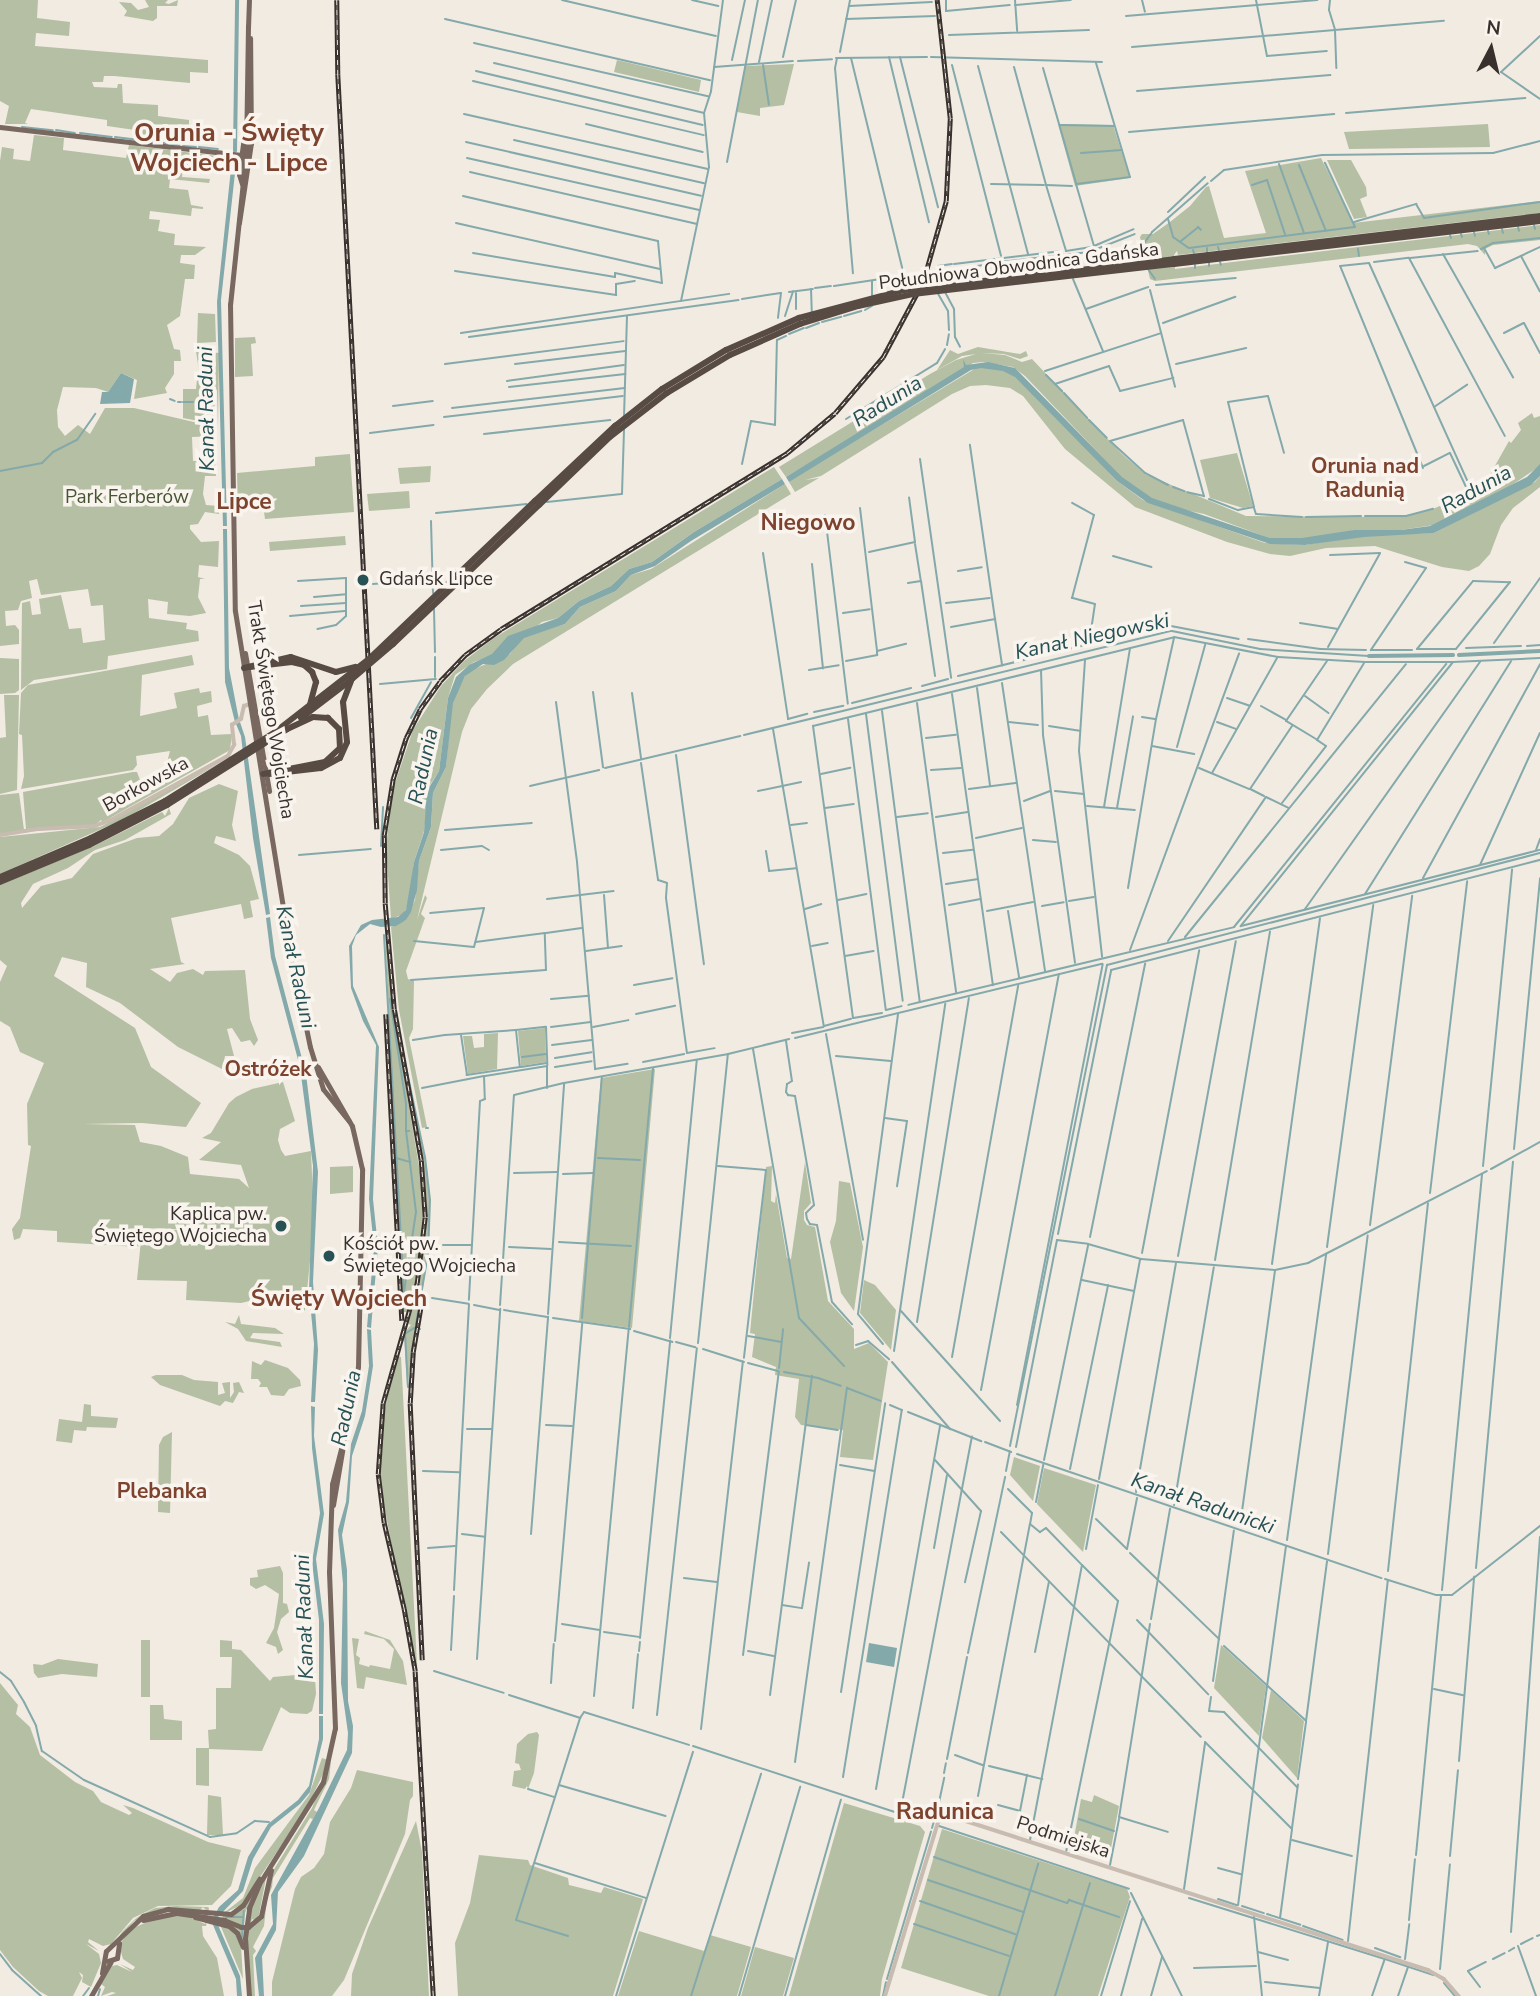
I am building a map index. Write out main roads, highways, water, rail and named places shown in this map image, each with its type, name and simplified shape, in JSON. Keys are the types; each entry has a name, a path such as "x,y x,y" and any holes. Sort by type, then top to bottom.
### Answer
{"highway":[{"name":"Południowa Obwodnica Gdańska","path":"370,658 601,438 655,394 715,356 786,323 839,305 904,290 1540,219"},
{"name":"Południowa Obwodnica Gdańska","path":"166,803 288,729 352,679 416,623 625,424 673,388 730,355 800,324 878,301 1174,261"},
{"path":"246,668 298,658 340,672 370,658"},
{"path":"0,883 134,822 166,803 308,708 370,658"},
{"path":"263,664 296,662 309,668 317,687 308,708"},
{"path":"265,774 328,766 343,753 347,739 343,702 352,679"},
{"path":"288,729 310,718 321,716 334,722 342,737 340,748 331,759 295,769"},
{"path":"0,877 166,803"}],"main road":[{"name":"Trakt Świętego Wojciecha","path":"249,0 243,184 232,278 230,349 235,611 265,774 289,946 314,1061 323,1089 349,1121 359,1144 362,1169 357,1381 333,1477 329,1572 335,1728 325,1775 310,1806 269,1870"},
{"name":"Trakt Świętego Wojciecha","path":"238,226 246,191 251,121 248,26"},
{"path":"246,191 239,176 246,127 251,121"},
{"path":"0,127 241,155"},
{"name":"Trakt Świętego Wojciecha","path":"246,668 250,704 265,774"},
{"path":"249,1996 245,1953 246,1922 254,1895 269,1870"},
{"path":"224,1920 241,1907 254,1884 269,1870"},
{"path":"137,1922 165,1913 224,1920 245,1927 260,1918 269,1870"},
{"path":"109,1960 105,1953 137,1922 151,1913 169,1909 211,1918"},
{"path":"224,1920 237,1933 245,1953"},
{"path":"91,1996 109,1960 117,1953 120,1939"},
{"path":"110,1949 117,1953"}],"water":[{"path":"232,159 236,164 221,300 227,526 223,526 217,302"},
{"path":"963,359 966,365 988,362 1015,368 1122,477 1152,498 1270,538 1302,538 1354,530 1401,530 1430,526 1527,477 1540,464 1540,476 1531,485 1434,533 1364,537 1305,545 1270,544 1148,503 1117,481 1015,377 1003,371 981,368 971,370 789,482 786,477 964,367"},
{"path":"121,373 134,379 130,403 100,404 102,392 108,392"},
{"path":"782,479 785,484 655,566 631,575 616,591 580,607 565,624 524,638 504,660 494,665 483,664 465,676 453,703 446,767 433,793 431,827 419,861 417,890 411,912 406,920 396,926 381,927 370,924 356,935 352,946 353,986 379,1047 373,1199 378,1247 371,1328 367,1327 374,1247 369,1199 376,1045 363,1021 351,988 349,946 361,925 372,920 398,917 406,910 414,862 424,832 427,791 439,771 448,698 456,677 469,665 492,654 508,636 558,618 579,601 611,586 629,569 652,562 694,532"},
{"path":"223,529 227,529 229,668 239,720 235,722 225,682"},
{"path":"240,722 245,737 270,914 266,915 253,838 241,736 236,724"},
{"path":"270,917 275,956 305,1070 301,1071 271,958 266,918"},
{"path":"306,1074 318,1172 313,1282 318,1350 315,1402 311,1402 314,1344 309,1291 313,1166 301,1075"},
{"path":"367,1329 371,1330 373,1366 365,1416 352,1456 349,1502 342,1535 347,1570 348,1701 353,1726 352,1753 304,1856 278,1892 276,1930 262,1956 264,1996 259,1996 255,1958 273,1924 271,1895 319,1808 347,1750 348,1733 341,1683 343,1584 338,1530 346,1502 351,1444 362,1411 369,1366"},
{"path":"311,1406 315,1407 314,1436 324,1514 316,1559 324,1624 323,1714 319,1714 319,1620 312,1562 320,1513 312,1448"},
{"path":"869,1643 897,1648 894,1667 866,1662"},
{"path":"319,1716 323,1716 323,1739 310,1792 300,1804 271,1827 253,1859 243,1891 218,1917 218,1925 240,1976 242,1996 237,1996 236,1979 213,1925 213,1918 219,1907 238,1890 248,1857 268,1824 298,1800 309,1786 319,1739"}],"waterway":[{"name":"Kanał Raduni","path":"235,151 237,0"},
{"path":"562,0 716,36"},
{"path":"692,0 718,6"},
{"path":"681,301 709,167 704,113 711,91 723,0"},
{"path":"732,60 745,0"},
{"path":"727,162 758,0"},
{"path":"759,62 772,0"},
{"path":"783,57 796,0"},
{"path":"840,52 850,0"},
{"path":"946,0 946,11 1010,5"},
{"path":"1015,0 1017,31"},
{"path":"1015,5 1071,0"},
{"path":"1142,0 1145,12"},
{"path":"1256,0 1267,56 1327,51"},
{"path":"1126,16 1317,0"},
{"path":"1330,0 1329,10 1335,30 1336,68"},
{"path":"849,6 932,2"},
{"path":"846,19 935,16"},
{"path":"445,19 710,80"},
{"path":"1132,47 1444,21"},
{"path":"949,35 1089,30"},
{"path":"1540,36 1501,72 1540,99"},
{"path":"474,43 708,96"},
{"path":"889,57 929,222"},
{"path":"900,57 938,207"},
{"path":"836,58 927,57"},
{"path":"931,57 1102,62"},
{"path":"837,58 835,68 853,273"},
{"path":"851,58 902,268"},
{"path":"798,61 832,59"},
{"path":"714,67 793,61"},
{"path":"494,63 704,113"},
{"path":"1096,63 1130,177 1076,184 1094,246 1134,229"},
{"path":"763,65 769,105"},
{"path":"952,65 1001,256"},
{"path":"978,66 1028,254"},
{"path":"1014,67 1046,185"},
{"path":"1043,68 1076,183"},
{"path":"476,71 703,125"},
{"path":"1137,91 1330,75"},
{"path":"473,81 704,135"},
{"path":"1346,113 1525,98"},
{"path":"464,114 708,169"},
{"path":"1129,132 1334,114"},
{"path":"586,124 703,152"},
{"path":"1060,125 1114,126"},
{"path":"22,127 53,130"},
{"path":"56,130 75,133"},
{"path":"80,133 112,137"},
{"path":"115,137 180,145"},
{"path":"514,140 704,183"},
{"path":"1211,181 1224,170 1322,155 1493,153 1540,141"},
{"path":"466,142 701,196"},
{"path":"183,146 196,147"},
{"path":"199,147 218,149"},
{"path":"1081,153 1122,150"},
{"path":"467,158 699,210"},
{"path":"1168,219 1173,237 1189,248 1355,227 1325,163"},
{"path":"1279,164 1304,233"},
{"path":"1299,165 1326,231"},
{"path":"470,172 697,224"},
{"path":"1168,212 1205,177"},
{"path":"1252,185 1267,180 1285,234"},
{"path":"1146,261 1142,246 1152,232 1208,183"},
{"path":"991,184 1044,185"},
{"path":"1072,186 1046,185 1066,251 1090,247"},
{"path":"463,196 658,241 662,283 615,273 615,277 473,253"},
{"path":"1354,222 1416,204 1424,218 1540,202"},
{"path":"456,223 660,269"},
{"path":"1534,225 1535,229"},
{"path":"1181,241 1198,227 1201,230"},
{"path":"1518,227 1519,231"},
{"path":"1502,229 1503,233"},
{"path":"1474,232 1475,236"},
{"path":"1000,262 1089,252 1135,234"},
{"path":"1481,249 1493,243 1540,238"},
{"path":"1484,248 1495,268 1540,247"},
{"path":"1358,249 1359,256"},
{"path":"954,264 1061,251"},
{"path":"1410,258 1478,251"},
{"path":"1443,254 1513,377"},
{"path":"1064,256 1068,267"},
{"path":"1521,256 1540,291"},
{"path":"1374,262 1409,258 1505,436"},
{"path":"942,283 952,270 996,263"},
{"name":"Radunia","path":"1423,468 1340,266 1369,263 1472,491 1481,488 1489,479"},
{"path":"938,266 952,264"},
{"path":"1148,269 1155,279"},
{"path":"455,271 616,295 616,284 635,281"},
{"path":"834,286 914,274 930,278 934,283"},
{"path":"1156,285 1236,278"},
{"path":"1073,279 1103,351"},
{"path":"872,281 872,297"},
{"path":"815,288 831,286"},
{"path":"1086,309 1148,287"},
{"path":"811,289 812,312"},
{"path":"789,292 813,289"},
{"path":"1150,290 1175,387"},
{"path":"785,316 793,291"},
{"path":"937,292 948,311 949,330"},
{"path":"945,292 954,309 955,337 960,347"},
{"path":"742,299 781,293 778,318"},
{"path":"796,293 796,309"},
{"path":"461,333 729,294"},
{"path":"1163,323 1235,297"},
{"path":"469,337 738,300"},
{"path":"865,310 872,306"},
{"path":"844,316 861,311"},
{"path":"624,417 627,316"},
{"path":"822,322 841,317"},
{"path":"806,328 819,323"},
{"path":"1504,333 1524,323 1540,353"},
{"path":"789,334 804,328"},
{"path":"1045,371 1161,333"},
{"path":"947,345 949,334"},
{"path":"742,464 751,421 775,425 777,340 786,336"},
{"path":"445,364 624,341"},
{"path":"1176,364 1246,348"},
{"name":"Radunia","path":"846,419 937,363 945,349"},
{"path":"515,364 625,351"},
{"path":"507,381 624,365"},
{"path":"1055,384 1109,366 1120,391 1173,378"},
{"path":"509,387 625,374"},
{"path":"1046,375 1062,391"},
{"path":"1434,407 1467,385"},
{"path":"452,408 625,388"},
{"path":"1064,393 1087,418"},
{"path":"444,417 623,396"},
{"path":"1209,499 1238,510 1254,507 1228,402 1268,396 1284,453"},
{"path":"170,399 175,401"},
{"path":"393,406 433,401"},
{"path":"183,402 193,402"},
{"path":"0,471 42,463 53,452 77,440 95,414"},
{"path":"484,434 610,420"},
{"path":"1089,420 1107,438"},
{"path":"1168,485 1145,473 1110,441 1183,420 1204,496 1187,492"},
{"path":"370,433 433,425"},
{"path":"547,502 622,494 624,429"},
{"path":"951,627 995,619 970,445"},
{"name":"Radunia","path":"1424,466 1450,453 1468,491 1465,497 1443,505"},
{"path":"920,459 951,678"},
{"path":"1173,487 1184,491"},
{"path":"869,552 915,542 909,497"},
{"path":"958,676 1089,644 1095,604 1072,598 1094,515 1072,503"},
{"path":"436,513 527,504"},
{"path":"860,508 877,650"},
{"path":"1254,508 1256,514 1302,517"},
{"name":"Radunia","path":"1365,516 1406,516 1433,509"},
{"path":"825,515 848,704"},
{"path":"1306,517 1361,516"},
{"path":"431,521 433,593"},
{"path":"915,544 921,580"},
{"path":"763,553 788,719 807,714"},
{"path":"1328,647 1380,553 1330,555"},
{"path":"1113,556 1151,567"},
{"path":"1405,562 1426,568 1371,650 1412,650"},
{"path":"812,564 823,668"},
{"path":"958,571 982,567"},
{"path":"298,581 346,578 346,616 336,625 317,629"},
{"path":"1494,643 1540,578"},
{"path":"373,584 406,581"},
{"path":"908,583 921,581 935,676"},
{"path":"1473,581 1510,582 1456,649 1417,649 1473,581"},
{"path":"314,597 346,594"},
{"path":"946,603 990,598"},
{"path":"301,606 346,603"},
{"path":"434,609 435,652"},
{"path":"843,613 870,609"},
{"path":"290,616 345,611"},
{"path":"995,619 1002,665"},
{"path":"1300,623 1337,629"},
{"path":"1095,643 1171,626 1239,639"},
{"name":"Kanał Niegowski","path":"744,735 1172,631 1260,649 1369,656"},
{"path":"882,1013 853,1018 813,726 1174,637 1278,657 1365,662 1453,662"},
{"path":"1128,888 1156,719 1174,638"},
{"path":"1248,639 1320,649 1366,650"},
{"path":"846,661 877,655 877,651 906,644"},
{"path":"1177,747 1205,645"},
{"path":"1527,646 1540,645"},
{"path":"1466,648 1521,646"},
{"path":"1104,807 1130,649"},
{"name":"Kanał Niegowski","path":"1459,655 1540,651"},
{"path":"1130,950 1239,653"},
{"name":"Kanał Niegowski","path":"1369,656 1453,655"},
{"path":"435,657 435,677"},
{"path":"1212,773 1277,658"},
{"path":"1540,658 1453,662 1241,926 1540,850"},
{"path":"1085,660 1079,751 1102,957"},
{"path":"1316,739 1286,721 1327,661"},
{"path":"1365,894 1511,661"},
{"path":"1305,909 1480,662"},
{"path":"1282,803 1326,746 1317,740 1364,663"},
{"path":"1185,937 1406,664"},
{"path":"920,1002 1234,927 1446,664"},
{"path":"1423,878 1540,664"},
{"path":"809,670 839,665"},
{"path":"1041,670 1043,735 1075,963"},
{"path":"380,684 436,679"},
{"path":"922,686 948,679"},
{"path":"411,718 431,682"},
{"path":"1002,683 1045,972"},
{"path":"852,703 911,688"},
{"path":"977,688 990,786"},
{"path":"593,692 603,767"},
{"path":"632,693 641,758"},
{"path":"952,694 993,985"},
{"path":"1305,696 1328,713"},
{"path":"1227,698 1250,706"},
{"path":"556,702 577,862 595,1069 628,1064"},
{"path":"917,703 956,992"},
{"path":"814,712 843,706"},
{"path":"1261,706 1286,720"},
{"path":"882,711 920,1002 908,1005"},
{"path":"866,714 903,1001"},
{"path":"1117,808 1133,716"},
{"path":"1142,717 1155,719"},
{"path":"848,719 886,1010 902,1006"},
{"path":"1009,722 1038,725"},
{"path":"1217,722 1236,729"},
{"path":"1049,726 1080,731"},
{"path":"1264,796 1250,789 1292,726"},
{"path":"773,729 824,1026 851,1019"},
{"path":"1480,865 1540,733"},
{"path":"926,738 956,735"},
{"name":"Kanał Niegowski","path":"605,768 740,736"},
{"path":"1152,746 1194,754"},
{"path":"676,755 704,964"},
{"path":"641,763 658,880 667,883 666,898 687,1053 715,1048"},
{"path":"821,774 850,768"},
{"path":"931,770 961,768"},
{"path":"1199,768 1249,789"},
{"name":"Kanał Niegowski","path":"530,786 599,770"},
{"path":"758,791 801,782"},
{"path":"969,789 1016,783"},
{"path":"1024,801 1050,791"},
{"path":"1055,791 1084,794"},
{"path":"1168,941 1266,797 1289,808"},
{"path":"825,808 854,804"},
{"path":"1087,806 1135,810"},
{"path":"381,846 383,807"},
{"path":"936,817 968,812"},
{"path":"897,817 928,813"},
{"path":"445,830 532,823"},
{"path":"791,825 807,823"},
{"path":"976,838 1022,828"},
{"path":"1536,850 1540,839"},
{"path":"1033,840 1056,842"},
{"path":"441,850 482,846 489,850"},
{"path":"299,855 371,849"},
{"path":"943,853 973,850"},
{"path":"766,851 769,871 796,868"},
{"path":"1010,1446 1107,965 1540,853"},
{"path":"1058,1234 1111,970 1540,860"},
{"path":"1483,1166 1512,869"},
{"path":"1514,1149 1540,878"},
{"path":"946,884 977,879"},
{"path":"1430,1193 1467,881"},
{"path":"547,899 614,891"},
{"path":"838,900 866,894"},
{"path":"604,895 608,948"},
{"path":"1370,1225 1412,896"},
{"path":"1069,901 1094,897"},
{"path":"949,905 980,899"},
{"path":"987,911 1033,902"},
{"path":"1042,906 1064,902"},
{"path":"805,909 821,904"},
{"path":"1327,1247 1373,905"},
{"path":"414,941 474,947 484,908 430,913"},
{"path":"1008,911 1019,977"},
{"path":"1272,1264 1320,918"},
{"path":"546,933 582,928"},
{"path":"1215,1260 1270,932"},
{"path":"411,980 546,970 545,933 476,942"},
{"path":"384,935 404,1296"},
{"path":"1178,1256 1236,941"},
{"path":"812,946 828,943"},
{"path":"586,951 622,946"},
{"path":"1142,1253 1199,950"},
{"path":"845,956 874,951"},
{"path":"1090,1237 1145,963"},
{"path":"795,1038 1102,964"},
{"path":"1017,1405 1103,964"},
{"path":"981,1390 1059,974"},
{"path":"634,985 672,978"},
{"path":"952,1357 1018,986"},
{"path":"551,999 589,996"},
{"path":"917,1322 969,998"},
{"path":"390,999 406,1104 406,1131 409,1131"},
{"path":"894,1351 945,1004"},
{"path":"636,1014 675,1006"},
{"path":"883,1344 858,1314 898,1015"},
{"path":"593,1027 628,1020"},
{"path":"551,1027 591,1022"},
{"path":"516,1030 546,1027 547,1065"},
{"path":"792,1033 823,1027"},
{"path":"413,1040 445,1035 516,1030 520,1067 467,1075 461,1035"},
{"path":"826,1034 863,1240"},
{"path":"500,1305 514,1095 564,1083 728,1054 789,1039"},
{"path":"552,1045 592,1040"},
{"path":"786,1041 792,1081 787,1084 786,1092 795,1096 814,1205 806,1213 807,1219 810,1224 817,1225 832,1302 852,1324"},
{"path":"753,1049 799,1318 844,1366"},
{"path":"555,1058 592,1052"},
{"path":"403,1053 425,1157 430,1200 428,1254 416,1324"},
{"path":"522,1057 546,1054"},
{"path":"643,1062 684,1054"},
{"path":"698,1343 728,1055"},
{"path":"836,1056 891,1061"},
{"path":"670,1338 697,1060"},
{"path":"555,1067 592,1061"},
{"path":"521,1067 547,1063"},
{"path":"485,1076 547,1066 547,1088"},
{"path":"629,1327 653,1068"},
{"path":"422,1088 484,1076 485,1099 480,1101 469,1300"},
{"path":"582,1318 602,1077"},
{"path":"548,1314 564,1084"},
{"path":"885,1118 907,1121 897,1186"},
{"path":"404,1292 416,1212 406,1131"},
{"path":"1491,1169 1540,1142"},
{"path":"396,1158 410,1162"},
{"path":"598,1158 640,1160"},
{"path":"1476,1568 1513,1162"},
{"path":"718,1166 766,1170 744,1358"},
{"path":"1016,1447 1057,1240 1088,1244 1141,1259 1275,1270 1308,1263 1487,1171"},
{"path":"514,1173 557,1172"},
{"path":"563,1174 593,1173"},
{"path":"1442,1590 1482,1174"},
{"path":"1388,1571 1428,1203"},
{"path":"1328,1554 1368,1235"},
{"path":"559,1242 631,1246"},
{"path":"443,1245 472,1245"},
{"path":"1044,1460 1088,1245"},
{"path":"509,1247 551,1249"},
{"path":"1287,1540 1326,1254"},
{"path":"1099,1479 1140,1260"},
{"path":"1136,1492 1176,1263"},
{"path":"1174,1505 1214,1267"},
{"path":"1240,1526 1275,1271"},
{"path":"1082,1280 1134,1291"},
{"path":"1070,1469 1108,1285"},
{"path":"432,1298 469,1304"},
{"path":"454,1590 469,1304"},
{"path":"474,1305 500,1310"},
{"path":"477,1659 500,1309"},
{"path":"504,1310 547,1317"},
{"path":"901,1311 1000,1421"},
{"path":"531,1534 548,1317"},
{"path":"553,1318 630,1329"},
{"path":"555,1641 582,1323"},
{"path":"408,1387 405,1334 414,1328"},
{"path":"594,1696 629,1329"},
{"path":"779,1368 783,1329"},
{"path":"634,1331 672,1342"},
{"path":"748,1336 781,1342"},
{"path":"640,1638 670,1341"},
{"path":"856,1345 868,1341 889,1359"},
{"path":"676,1342 695,1347"},
{"path":"657,1715 697,1348"},
{"path":"703,1349 744,1362"},
{"path":"701,1729 743,1361"},
{"path":"892,1362 950,1429"},
{"path":"748,1363 778,1371"},
{"path":"743,1655 779,1371"},
{"path":"784,1372 818,1378 841,1386"},
{"path":"770,1695 812,1376"},
{"path":"847,1388 881,1401"},
{"path":"795,1762 847,1388"},
{"path":"841,1692 885,1403"},
{"path":"890,1405 902,1410"},
{"path":"843,1777 902,1410"},
{"path":"908,1412 981,1441"},
{"path":"546,1425 572,1426"},
{"path":"806,1425 838,1430"},
{"path":"876,1789 940,1425"},
{"path":"467,1429 492,1429"},
{"path":"903,1798 972,1437"},
{"path":"985,1442 1011,1452"},
{"name":"Kanał Radunicki","path":"1006,1471 1010,1451"},
{"name":"Kanał Radunicki","path":"1017,1454 1381,1578"},
{"path":"935,1460 981,1511 965,1582"},
{"path":"840,1465 874,1471"},
{"path":"1036,1502 1043,1465"},
{"path":"423,1471 459,1472"},
{"path":"934,1548 947,1475"},
{"name":"Kanał Radunicki","path":"968,1653 1005,1477"},
{"path":"1086,1549 1098,1485"},
{"path":"1008,1489 1032,1513 1030,1524 1040,1532 1046,1528 1081,1564"},
{"path":"1096,1519 1127,1549 1137,1498"},
{"path":"1151,1619 1170,1509"},
{"path":"978,1796 1030,1524"},
{"name":"Kanał Radunicki","path":"1385,1579 1436,1595 1452,1595 1540,1526"},
{"path":"1213,1681 1234,1530"},
{"path":"1001,1532 1201,1737"},
{"path":"462,1534 485,1537"},
{"path":"1511,1932 1540,1537"},
{"path":"428,1548 455,1546"},
{"path":"1280,1918 1292,1829 1253,1790 1286,1546"},
{"path":"1130,1553 1219,1639"},
{"path":"1224,1646 1306,1721 1327,1561"},
{"path":"782,1605 802,1608 809,1563"},
{"path":"1030,1840 1082,1565 1118,1601 1066,1851"},
{"path":"1459,1761 1474,1577"},
{"path":"684,1578 717,1582"},
{"path":"1348,1941 1388,1580"},
{"path":"1035,1652 1049,1581"},
{"path":"451,1650 454,1596"},
{"path":"1416,1855 1441,1596"},
{"path":"1137,1620 1208,1694"},
{"path":"562,1624 600,1630"},
{"path":"1150,1624 1119,1817 1168,1832"},
{"path":"604,1632 639,1637"},
{"path":"639,1651 640,1642"},
{"path":"551,1683 554,1644"},
{"path":"748,1651 774,1656"},
{"path":"633,1708 638,1654"},
{"name":"Kanał Radunicki","path":"947,1759 967,1657"},
{"path":"434,1671 504,1693"},
{"path":"0,1672 11,1681 24,1702 36,1726 42,1751 84,1780 210,1837 237,1833 255,1821 269,1822"},
{"path":"1434,1689 1463,1695"},
{"path":"509,1695 580,1718 584,1712 689,1745"},
{"path":"1211,1697 1209,1711 1224,1712 1297,1787"},
{"path":"568,1936 516,1920 580,1718"},
{"path":"1298,1779 1306,1722"},
{"path":"1205,1742 1253,1790 1238,1905"},
{"path":"1184,1889 1205,1743"},
{"path":"693,1746 923,1821 934,1821"},
{"path":"616,1996 693,1752"},
{"path":"955,1755 983,1765"},
{"name":"Kanał Radunicki","path":"944,1773 946,1763"},
{"path":"989,1766 1042,1779"},
{"path":"1450,1856 1458,1770"},
{"path":"691,1996 761,1774"},
{"path":"998,1805 1020,1811 1027,1775"},
{"name":"Kanał Radunicki","path":"938,1807 944,1778"},
{"path":"1292,1828 1298,1784"},
{"path":"559,1785 666,1816"},
{"path":"739,1996 800,1787"},
{"path":"528,1789 554,1797"},
{"path":"785,1996 841,1800"},
{"name":"Kanał Radunicki","path":"932,1828 936,1814"},
{"path":"1079,1819 1114,1831"},
{"path":"1110,1865 1119,1819"},
{"path":"939,1826 1129,1889"},
{"name":"Kanał Radunicki","path":"887,1979 931,1831"},
{"path":"1292,1840 1352,1856"},
{"path":"934,1857 1067,1903 1069,1900 1119,1917"},
{"path":"1409,1920 1415,1859"},
{"path":"535,1863 646,1898"},
{"path":"999,1996 1038,1864"},
{"path":"1440,1969 1450,1864"},
{"path":"1218,1868 1241,1874"},
{"path":"928,1880 1023,1912"},
{"path":"1055,1996 1090,1883"},
{"path":"1131,1893 1182,1996"},
{"path":"1189,1898 1385,1959"},
{"path":"1218,1899 1237,1905"},
{"path":"920,1901 1015,1934"},
{"path":"1101,1996 1130,1901"},
{"path":"1242,1906 1264,1913"},
{"path":"242,1937 244,1911"},
{"path":"1267,1914 1300,1925"},
{"path":"226,1917 243,1917"},
{"path":"1254,1917 1262,1996"},
{"path":"1121,1996 1142,1919"},
{"path":"914,1924 1009,1956"},
{"path":"1405,1959 1409,1924"},
{"path":"1303,1926 1343,1940"},
{"path":"1521,1944 1533,1938"},
{"path":"1319,1996 1328,1942"},
{"path":"1518,1946 1536,1996"},
{"path":"1375,1948 1400,1957"},
{"path":"1509,1951 1514,1948"},
{"path":"1258,1952 1288,1960"},
{"path":"1493,1959 1505,1953"},
{"path":"0,1954 12,1970 41,1996"},
{"path":"1151,1996 1162,1957"},
{"path":"1372,1996 1385,1959 1433,1975"},
{"path":"1480,1987 1468,1971 1486,1962"},
{"path":"1194,1968 1256,1966"},
{"path":"1398,1996 1408,1967"},
{"name":"Kanał Radunicki","path":"883,1996 886,1982"},
{"path":"1265,1982 1320,1988"},
{"path":"1444,1983 1455,1996"},
{"path":"83,1996 89,1988"},
{"path":"98,1996 100,1989"}],"railway":[{"path":"337,0 338,74 377,829"},
{"path":"433,1996 415,1671 384,1523 378,1474 383,1403 417,1283 425,1217 421,1160 394,1009 385,903 384,835 393,779 406,738 420,709 440,681 465,655 501,629 787,453 835,413 883,357 923,282 946,201 950,118 937,0"},
{"path":"386,1014 402,1321"},
{"path":"422,1660 410,1403 413,1352 423,1294"}],"place":[{"name":"Gdańsk Lipce","path":"363,580"},
{"name":"Kaplica pw. Świętego Wojciecha","path":"281,1226"},
{"name":"Kościół pw. Świętego Wojciecha","path":"329,1256"}],"district":[{"name":"Orunia - Święty Wojciech - Lipce","path":"229,148"},
{"name":"Orunia nad Radunią","path":"1365,478"},
{"name":"Lipce","path":"244,502"},
{"name":"Niegowo","path":"808,523"},
{"name":"Ostróżek","path":"268,1069"},
{"name":"Święty Wojciech","path":"339,1299"},
{"name":"Plebanka","path":"162,1491"},
{"name":"Radunica","path":"945,1812"}],"park label":[{"name":"Park Ferberów","path":"127,498"}]}
